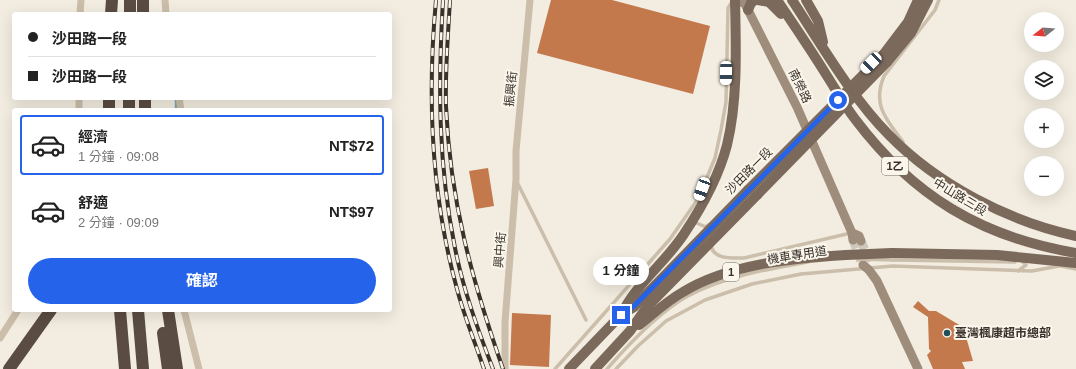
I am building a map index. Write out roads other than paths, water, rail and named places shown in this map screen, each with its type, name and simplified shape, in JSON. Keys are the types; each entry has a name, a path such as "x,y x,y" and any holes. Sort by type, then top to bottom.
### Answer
{"highway":[{"path":"111,12 112,0"},
{"path":"130,0 130,12"},
{"path":"143,0 143,12"},
{"path":"9,369 50,312"},
{"path":"120,312 125,369"},
{"path":"138,312 143,369"},
{"path":"160,312 168,369"},
{"path":"168,312 177,369"}],"main road":[{"path":"621,315 628,300 684,235 688,221 709,192 720,166 727,146 733,116 736,0"},
{"path":"748,10 751,3 755,0"},
{"path":"758,0 769,2 795,27"},
{"name":"中山路三段","path":"777,0 854,118 894,164 914,183 939,203 994,232 1076,254"},
{"name":"中山路三段","path":"792,0 826,52 866,108 889,135 913,156 948,183 1013,217 1076,236"},
{"path":"807,0 818,21 826,52"},
{"name":"沙田路一段","path":"884,57 908,22 917,0"},
{"name":"沙田路一段","path":"569,369 621,315 634,306 884,57 911,33 928,0"},
{"name":"沙田路一段","path":"595,369 630,331 647,307 711,240 751,191"},
{"name":"沙田路一段","path":"630,331 684,291 720,276 750,266 804,257 997,255 1057,263"},
{"name":"1","path":"1057,263 1076,263"}],"street":[{"path":"80,12 81,0"},
{"path":"165,0 166,12"},
{"name":"振興街","path":"516,179 516,151 530,0"},
{"name":"南榮路","path":"736,0 745,4 797,107 855,238"},
{"name":"興中街","path":"505,369 505,322 516,179"},
{"path":"868,266 877,280 918,369"},
{"path":"0,338 17,312"},
{"path":"185,312 199,369"}],"lane":[{"path":"913,156 884,115 879,103 879,88 884,76 935,10 939,0"},
{"path":"516,179 586,320"},
{"path":"555,369 670,239 688,221 706,227 751,191"},
{"path":"711,240 712,250 717,255 730,258 744,258 855,238"},
{"path":"893,256 1057,263 1076,269"},
{"name":"機車專用道","path":"607,369 640,334 688,296 731,279 766,270 849,257"},
{"path":"1017,271 1026,265 1024,262"},
{"path":"616,369 666,321 705,300 752,284 801,274 868,266 1032,271 1057,263"}],"waterway":[{"path":"176,100 176,108"}],"tunnel":[{"path":"853,240 861,261"},
{"path":"861,241 871,265"}],"railway":[{"path":"436,0 433,36 432,109 433,146 441,218 457,289 484,369"},
{"path":"443,0 440,94 442,155 449,217 462,279 476,324 493,369"},
{"path":"450,0 446,106 452,175 464,240 472,272 503,369"}],"place":[{"name":"臺灣楓康超市總部","path":"947,333"}]}
